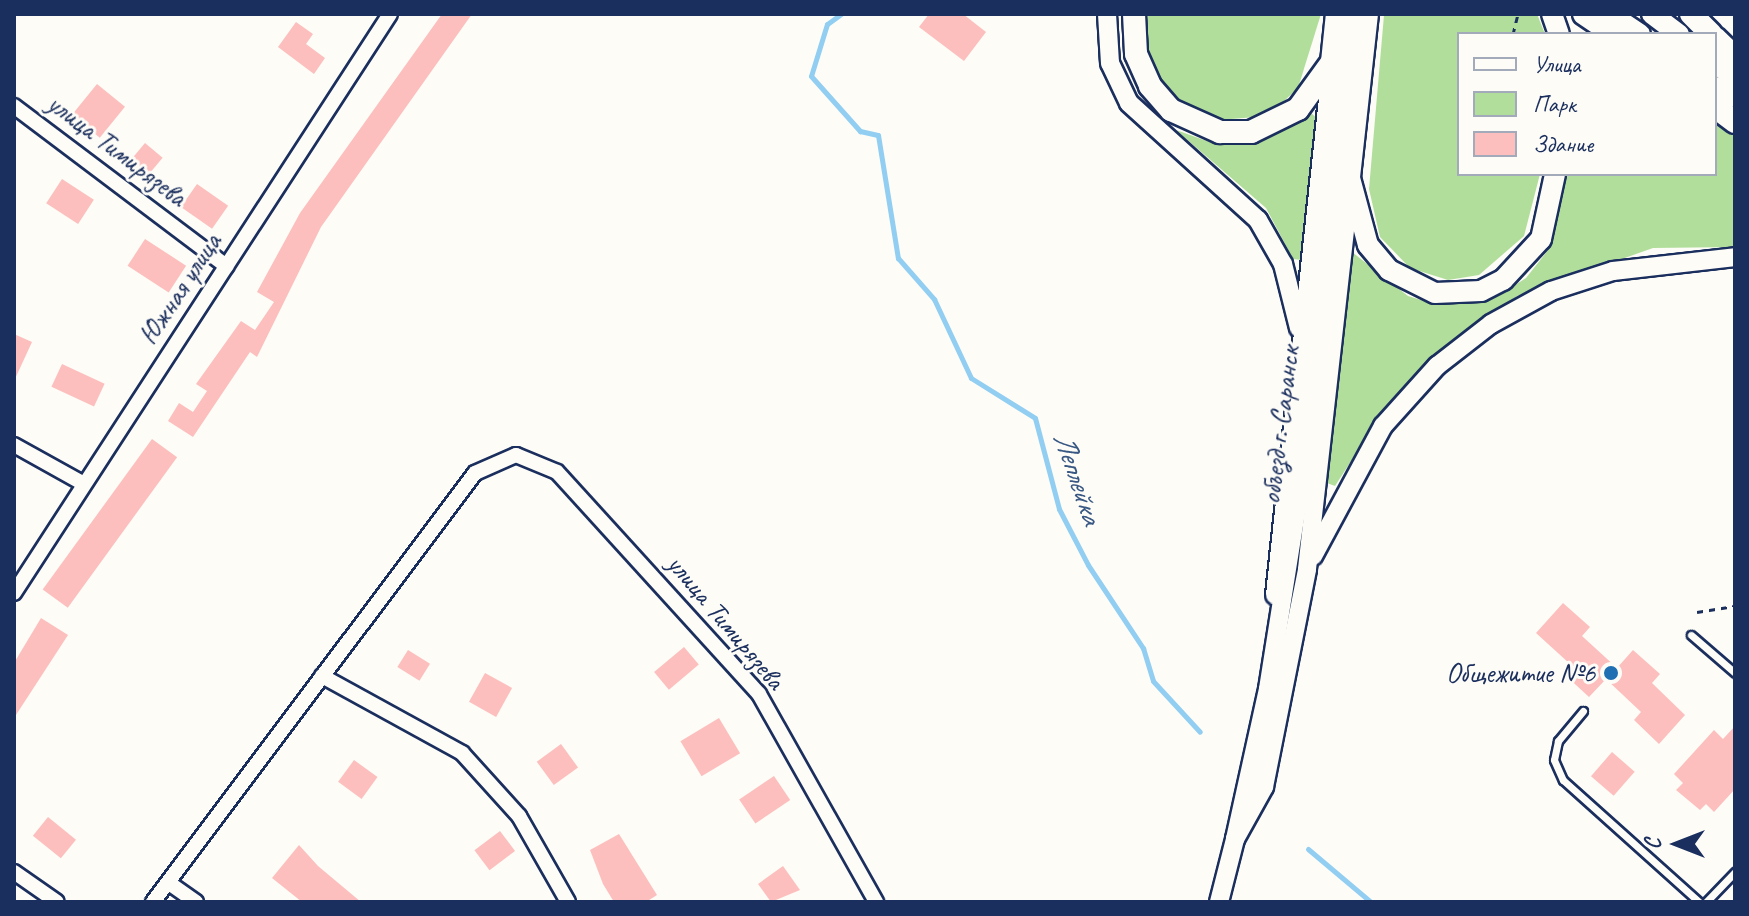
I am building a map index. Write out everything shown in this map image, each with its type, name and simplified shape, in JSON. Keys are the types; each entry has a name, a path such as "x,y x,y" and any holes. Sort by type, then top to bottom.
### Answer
{"main road":[{"path":"1134,14 1136,54 1150,86 1171,110 1220,132 1272,126 1298,109 1332,62 1337,14"},
{"path":"1368,14 1350,178 1356,216 1389,270 1412,286 1458,294 1481,291 1523,264 1541,239 1555,176"},
{"path":"1584,14 1611,32"},
{"path":"1610,14 1637,32"},
{"path":"1652,14 1676,32"},
{"path":"1676,14 1702,32"},
{"path":"1691,14 1706,32"},
{"path":"1719,47 1735,79"},
{"path":"1717,88 1735,97"},
{"path":"1717,108 1735,122"}],"street":[{"path":"1107,14 1110,63 1129,103 1241,201 1271,238 1294,297 1302,350"},
{"name":"объезд г. Саранск","path":"1235,839 1271,674 1312,410 1353,14"},
{"name":"Южная улица","path":"14,593 226,266 383,16"},
{"path":"1271,674 1332,62"},
{"name":"улица Тимирязева","path":"14,106 226,266"},
{"path":"1219,902 1235,839 1264,787 1307,569 1350,178"},
{"path":"1307,569 1383,426 1471,338 1574,282 1653,262 1735,257"},
{"path":"14,445 84,484"},
{"name":"улица Тимирязева","path":"322,676 475,473 516,455 557,472 759,694 876,902"},
{"path":"153,902 322,676 462,753 519,816 568,902"},
{"path":"14,872 57,902"},
{"path":"169,883 196,902"}],"lane":[{"path":"1691,635 1735,673"},
{"path":"1583,711 1558,741 1554,760 1563,780 1699,902"},
{"path":"1706,902 1735,872"}],"path":[{"path":"1697,612 1735,606"}],"green space":[{"path":"1143,14 1321,14 1298,88 1268,116 1219,120 1177,102 1150,66"},
{"path":"1537,14 1544,32 1457,32 1457,176 1539,176 1524,236 1479,275 1448,280 1410,268 1380,237 1369,189 1384,15"},
{"path":"1311,113 1318,119 1302,260 1293,259 1266,208 1176,130 1218,145 1255,144"},
{"path":"1717,121 1735,135 1735,247 1653,248 1517,296 1448,343 1386,407 1335,486 1327,483 1352,252 1408,296 1437,305 1498,296 1526,278 1549,249 1566,176 1717,176"}],"building":[{"path":"442,14 472,14 321,227 257,357 250,352 193,437 168,421 179,403 193,412 207,391 196,384 241,321 255,330 274,302 257,292 300,213"},
{"path":"929,14 963,14 986,32 964,61 919,27"},
{"path":"296,22 313,34 306,44 325,58 314,74 278,47"},
{"path":"97,84 125,107 100,138 72,115"},
{"path":"145,143 163,158 146,178 128,163"},
{"path":"62,179 94,200 78,224 46,203"},
{"path":"197,184 228,206 212,229 181,207"},
{"path":"145,239 186,266 169,293 128,266"},
{"path":"14,334 32,342 14,381"},
{"path":"62,364 105,384 94,407 51,387"},
{"path":"152,439 177,457 68,608 43,589"},
{"name":"Общежитие №6","path":"1563,603 1590,627 1582,636 1617,668 1633,650 1660,674 1652,683 1685,715 1659,744 1634,720 1641,712 1606,679 1589,697 1563,673 1570,664 1536,633"},
{"path":"41,618 68,635 14,718 14,663"},
{"path":"684,647 699,665 669,690 654,672"},
{"path":"408,650 430,664 419,681 397,667"},
{"path":"485,673 512,688 496,717 469,702"},
{"path":"719,718 740,753 702,776 680,741"},
{"path":"1735,726 1735,789 1714,812 1706,804 1700,810 1676,790 1683,783 1674,774 1714,730 1723,739"},
{"path":"561,744 578,767 554,785 537,762"},
{"path":"1612,752 1635,772 1614,796 1591,776"},
{"path":"354,760 377,777 362,799 338,782"},
{"path":"774,776 790,800 755,824 739,799"},
{"path":"48,817 76,840 61,858 33,836"},
{"path":"500,831 515,851 489,870 474,850"},
{"path":"619,834 657,895 646,902 614,902 603,884 590,850"},
{"path":"299,845 318,866 361,902 302,902 272,878"},
{"path":"783,866 800,890 771,902 758,884"}],"waterway":[{"name":"Леплейка","path":"841,14 827,24 811,76 860,131 878,135 898,258 934,299 971,378 1035,418 1059,509 1088,565 1143,648 1153,681 1200,732"},
{"name":"Леплейка","path":"1308,849 1371,902"}],"place":[{"name":"Общежитие №6","path":"1611,673"}]}
